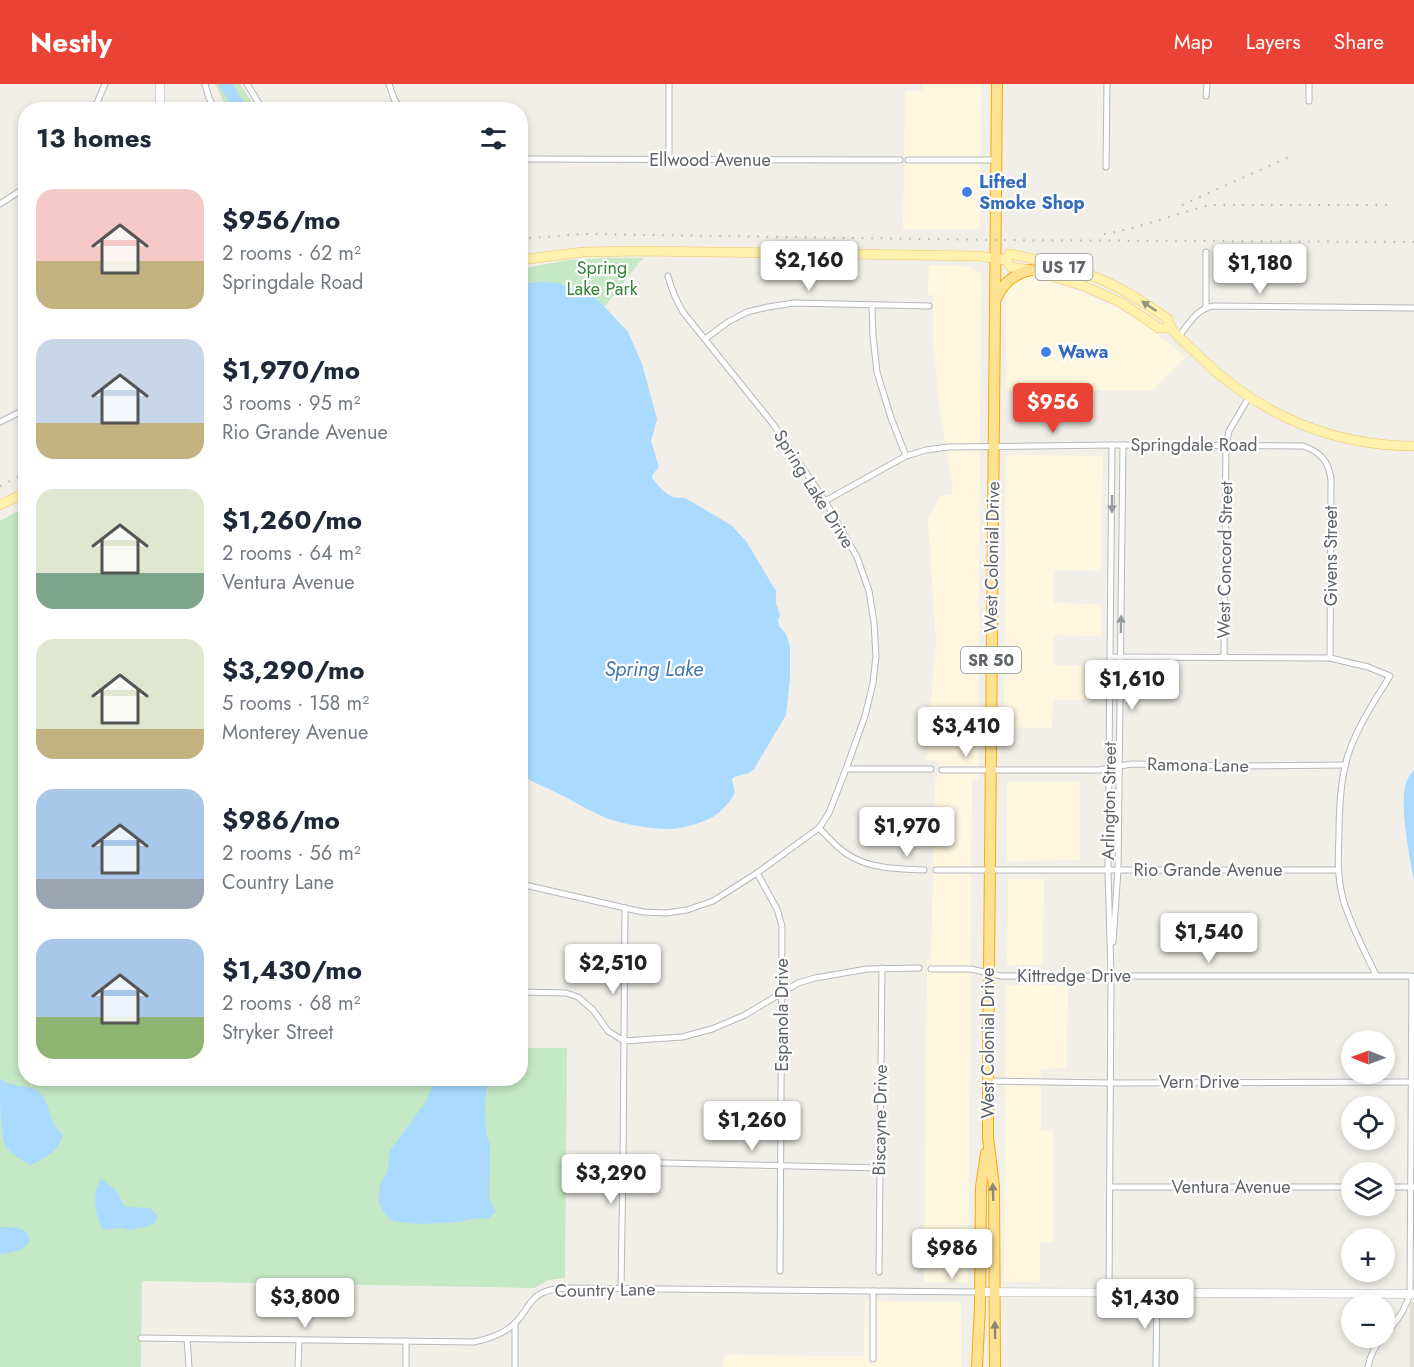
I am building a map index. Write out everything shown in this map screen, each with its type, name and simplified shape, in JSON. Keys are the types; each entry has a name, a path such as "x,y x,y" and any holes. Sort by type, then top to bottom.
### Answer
{"highway":[{"name":"West Colonial Drive","path":"995,1367 994,1186 988,1138 988,1081 994,302 1000,259 996,160 997,84"},
{"path":"994,302 1006,283 1020,273 1031,270"},
{"name":"West Colonial Drive","path":"977,1367 981,1187 988,1138"}],"main road":[{"path":"528,259 584,252 642,251 948,255 1000,259"},
{"name":"US 17","path":"1171,328 1160,328 1122,303 1084,286 1031,270 1011,267 1000,259 1009,254 1049,262 1101,279 1137,298 1168,319 1171,328 1230,384 1285,418 1323,433 1354,441 1414,446"},
{"path":"0,505 18,496"}],"street":[{"path":"97,102 105,84"},
{"path":"160,84 160,102"},
{"path":"205,84 211,102"},
{"path":"247,84 257,102"},
{"path":"389,84 396,102"},
{"path":"669,84 669,160"},
{"path":"1106,167 1107,84"},
{"path":"1206,96 1207,84"},
{"path":"1309,84 1309,101"},
{"name":"Ellwood Avenue","path":"528,159 900,160"},
{"path":"908,160 996,160"},
{"path":"0,204 18,192"},
{"path":"1206,252 1206,307"},
{"name":"Spring Lake Drive","path":"528,886 625,909 666,913 687,910 713,901 757,873 819,828 829,813 846,769 865,716 873,684 876,656 874,622 869,591 857,557 825,501 772,424 683,312 671,288 668,276"},
{"path":"705,339 728,322 747,312 794,303 929,306"},
{"path":"872,306 877,372 906,456"},
{"path":"1179,336 1197,314 1206,307 1214,306 1414,308"},
{"name":"West Concord Street","path":"1224,657 1226,446 1229,431 1249,397"},
{"path":"0,422 18,413"},
{"name":"Arlington Street","path":"1109,1292 1111,976 1108,870 1112,445"},
{"name":"Arlington Street","path":"1111,976 1118,870 1123,446"},
{"name":"Springdale Road","path":"825,501 906,456 948,447 1304,446 1322,456"},
{"name":"Givens Street","path":"1322,456 1330,471 1331,482 1330,658"},
{"path":"1111,657 1330,658 1360,665 1390,676 1372,704 1354,742 1346,765 1340,802 1337,870 1355,933 1376,975"},
{"name":"Ramona Lane","path":"942,770 1099,770 1131,764 1346,765"},
{"path":"846,769 931,769"},
{"path":"819,828 849,855 867,863 888,868 924,870"},
{"name":"Rio Grande Avenue","path":"936,870 1337,870"},
{"name":"Espanola Drive","path":"757,873 777,909 782,926 780,1270"},
{"path":"621,1288 625,909"},
{"name":"Biscayne Drive","path":"879,1272 882,968"},
{"path":"528,992 566,993 578,997 593,1010 608,1031 624,1041 682,1037 712,1029 746,1015 798,983 815,978 867,969 920,969"},
{"name":"Kittredge Drive","path":"931,969 971,969 1001,976 1412,976 1413,1048"},
{"path":"1395,1323 1412,1294 1410,1082 1413,1048"},
{"name":"Vern Drive","path":"988,1081 1410,1082"},
{"path":"623,1162 880,1168"},
{"name":"Ventura Avenue","path":"1110,1186 1341,1187"},
{"path":"1395,1187 1412,1187"},
{"name":"Country Lane","path":"141,1338 474,1342 489,1339 504,1332 515,1323 530,1302 539,1294 560,1288 980,1292"},
{"path":"873,1291 873,1359"},
{"path":"980,1292 1412,1294"},
{"path":"1156,1367 1157,1293"},
{"path":"514,1367 515,1323"},
{"path":"187,1339 189,1367"},
{"path":"298,1367 299,1340"},
{"path":"406,1341 406,1367"},
{"path":"1368,1367 1375,1348"}],"shaded area":[{"path":"923,84 981,84 980,229 903,229 905,91 923,91"},
{"path":"929,265 969,267 981,273 978,779 972,779 968,1282 924,1282 927,959 931,959 935,780 940,774 940,765 935,760 926,760 936,642 928,519 941,495 952,495 933,341 933,295 928,295"},
{"path":"1028,276 1089,295 1139,319 1186,357 1152,391 1006,391 1006,294 1011,283 1018,277"},
{"path":"1006,455 1103,456 1101,571 1054,570 1054,603 1101,604 1101,636 1054,635 1053,665 1100,666 1100,700 1053,700 1052,728 1004,727"},
{"path":"1007,782 1080,782 1080,860 1007,861"},
{"path":"1008,879 1044,879 1043,965 1007,965"},
{"path":"1006,985 1068,985 1067,1068 1041,1069 1041,1130 1053,1131 1053,1242 1040,1242 1040,1282 1004,1282"},
{"path":"865,1301 961,1302 961,1367 723,1367 724,1355 864,1356"},
{"path":"1410,1302 1414,1302 1414,1367 1410,1367"}],"green space":[{"path":"215,84 240,84 252,102 224,102"},
{"name":"Spring Lake Park","path":"643,258 604,307 589,293 528,282 528,268 569,260"},
{"path":"18,511 18,1086 528,1086 528,1048 567,1048 565,1278 549,1280 534,1288 142,1281 141,1367 0,1367 0,521"}],"water":[{"name":"Spring Lake","path":"528,283 557,283 589,293 628,332 642,364 657,419 651,441 659,467 652,478 670,495 686,498 731,525 746,541 776,591 776,604 780,615 779,626 786,634 790,647 790,679 786,715 754,769 732,779 735,793 724,807 713,817 701,822 674,829 637,826 606,818 528,779"},
{"path":"1414,770 1414,881 1405,828 1404,798 1408,778"},
{"path":"0,1078 10,1084 30,1088 40,1093 47,1104 54,1124 63,1135 55,1150 31,1165 17,1157 5,1145 1,1122"},
{"path":"487,1086 485,1105 486,1132 490,1145 489,1195 496,1212 488,1219 418,1224 396,1222 385,1214 378,1202 380,1184 386,1175 389,1163 389,1152 424,1104 432,1087"},
{"path":"100,1180 104,1180 114,1189 125,1207 150,1208 157,1215 155,1223 129,1230 122,1228 103,1230 96,1205 96,1192"},
{"path":"0,1227 22,1229 28,1235 28,1243 18,1250 0,1254"}],"waterway":[{"path":"225,84 237,102"}],"railway":[{"path":"1182,205 1289,157"},
{"path":"1104,234 1210,205 1392,205"},
{"path":"528,238 582,234 995,240 1414,242"},
{"path":"0,486 18,477"}],"place":[{"name":"Lifted Smoke Shop","path":"967,192"},
{"name":"Wawa","path":"1046,352"}]}
